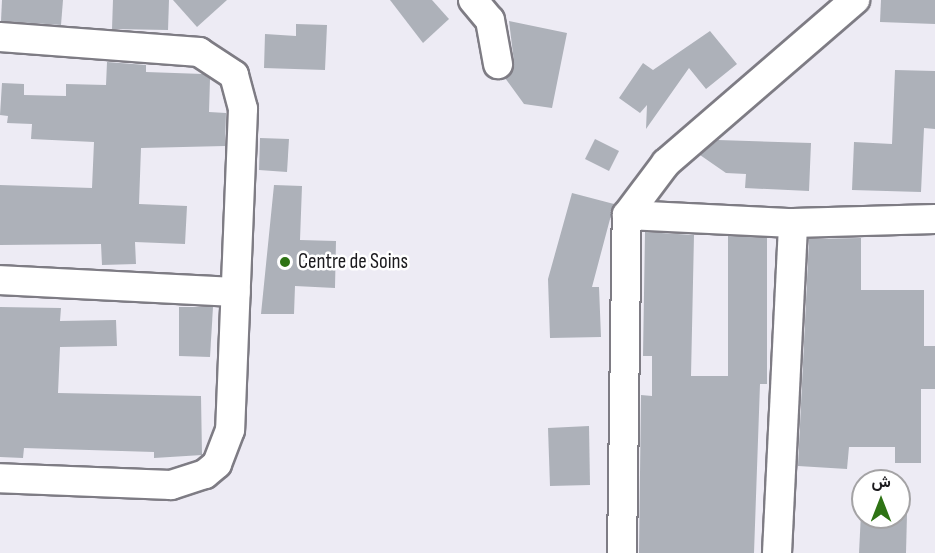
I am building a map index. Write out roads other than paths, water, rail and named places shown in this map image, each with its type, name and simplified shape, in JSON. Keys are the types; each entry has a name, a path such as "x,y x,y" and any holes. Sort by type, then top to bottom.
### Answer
{"street":[{"path":"473,0 490,20 498,64"},
{"path":"622,553 627,215 666,163 855,0"},
{"path":"0,37 180,48 219,61 234,75 243,109 230,430 225,452 205,474 171,485 0,478"},
{"path":"627,215 793,223 935,219"},
{"path":"777,553 793,223"},
{"path":"0,280 236,292"}],"place":[{"name":"Centre de Soins","path":"285,262"}]}
